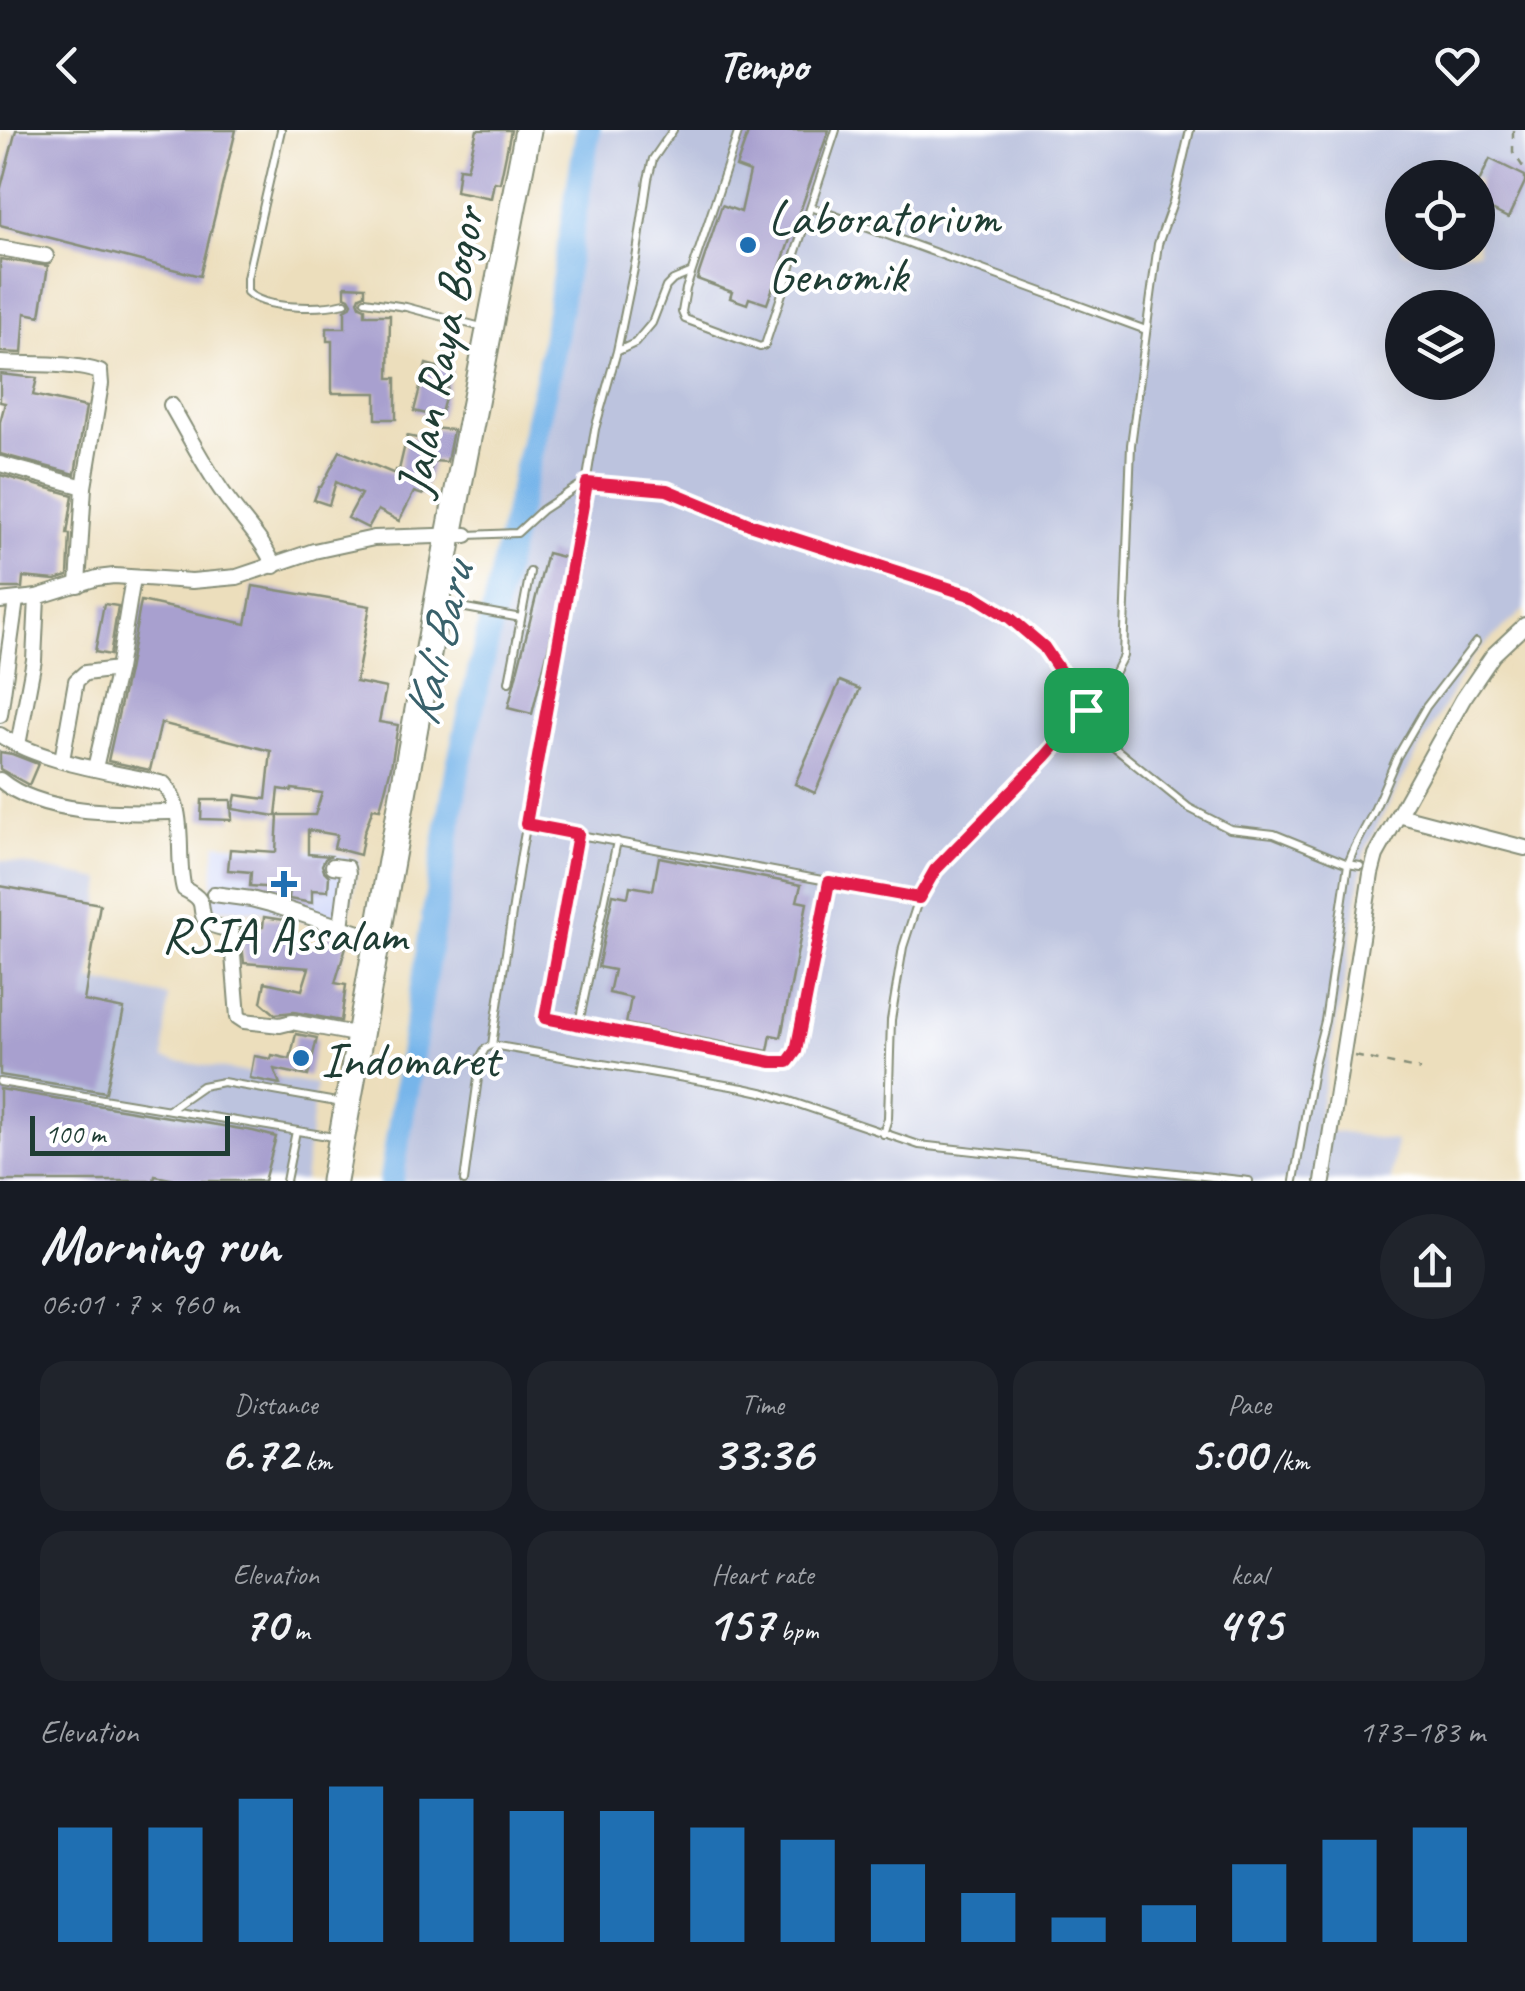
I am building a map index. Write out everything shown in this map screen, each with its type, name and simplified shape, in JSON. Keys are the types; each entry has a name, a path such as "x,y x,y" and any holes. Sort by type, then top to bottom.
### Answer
{"highway":[{"name":"Jalan Raya Bogor","path":"350,1181 457,606 458,536 490,329 528,130"},
{"name":"Jalan Raya Bogor","path":"458,536 544,130"},
{"name":"Jalan Raya Bogor","path":"334,1181 378,938 457,606"}],"street":[{"path":"0,248 46,256"},
{"path":"0,364 95,369 102,377 84,487 78,585"},
{"path":"171,405 202,463 260,537 274,566"},
{"path":"0,464 84,487"},
{"path":"0,601 37,596 114,576 216,580 238,577 314,551 374,538 458,536"},
{"path":"95,768 134,578"},
{"path":"18,745 34,660 37,596"},
{"path":"0,714 16,600"},
{"path":"1323,1181 1376,854 1462,700 1504,643 1525,625"},
{"path":"62,760 76,682 85,673 118,669"},
{"path":"0,735 62,760 164,784 177,812 184,889 201,901 210,926 232,930 238,1018 292,1022 360,1035"},
{"path":"0,780 28,796 70,807 177,812"},
{"path":"1398,815 1525,848"},
{"path":"333,866 348,868 341,927"},
{"path":"214,894 252,899 378,938"}],"lane":[{"path":"281,130 248,292 256,299 273,303 328,308 345,304"},
{"path":"492,1046 595,428 617,351 653,159 673,130"},
{"path":"739,130 686,289 682,316 760,347 765,345 836,130"},
{"path":"883,1134 888,1118 890,1020 902,947 919,898 935,870 1102,696 1123,656 1131,445 1158,244 1190,130"},
{"path":"812,207 1146,330"},
{"path":"617,351 635,343 652,323 666,287 692,273"},
{"path":"365,301 406,306 490,329"},
{"path":"458,536 513,534 542,510 587,483 667,490 749,524 976,597 1010,618 1044,647 1112,746 1190,808 1230,830 1274,834 1360,866"},
{"path":"510,682 530,572"},
{"path":"457,606 522,618"},
{"path":"1294,1181 1354,846 1426,707 1476,642"},
{"path":"526,824 919,898"},
{"path":"578,834 545,1018 772,1062 788,1062 796,1051 829,882"},
{"path":"579,1023 617,841"},
{"path":"464,1181 481,1056 492,1046 766,1093 919,1145 1245,1181"},
{"path":"0,1082 344,1139"},
{"path":"168,1110 202,1086 222,1082 348,1104"},
{"path":"286,1181 296,1131"}],"path":[{"path":"1513,130 1513,152 1525,170"},
{"path":"1344,1054 1421,1070"}],"shaded area":[{"path":"583,130 1525,130 1525,609 1472,656 1364,854 1316,1129 1396,1141 1391,1181 392,1181"},
{"name":"RSIA Assalam","path":"216,843 331,852 360,859 345,933 269,912 210,908"},
{"path":"0,860 102,880 91,980 168,996 164,1059 316,1084 304,1181 0,1181"}],"building":[{"path":"16,130 236,130 200,276 0,225 0,191"},
{"path":"477,130 511,130 500,183 494,182 491,198 456,191 459,168 467,169"},
{"name":"Laboratorium Genomik","path":"749,130 829,130 767,304 749,298 747,304 730,298 732,292 697,279 722,205 741,212 750,172 736,167"},
{"path":"1495,161 1525,176 1508,218 1495,212"},
{"path":"0,259 48,266 40,316 25,313 22,353 0,352"},
{"path":"345,286 365,287 365,294 358,301 365,308 365,315 390,315 389,378 396,378 396,419 376,419 376,393 332,393 332,341 327,341 327,328 345,328 345,310 352,303 345,296"},
{"path":"426,364 452,371 440,417 414,411"},
{"path":"0,374 37,378 33,395 86,407 75,474 0,454 0,422 5,403 0,402"},
{"path":"432,428 453,430 447,462 433,461 423,495 414,492 399,521 378,510 368,528 348,518 361,494 336,482 329,505 314,500 340,451 395,474 407,436 432,441"},
{"path":"0,475 73,495 67,534 68,576 55,580 23,577 22,588 0,588"},
{"path":"547,553 567,558 532,714 508,708"},
{"path":"253,586 370,606 356,682 386,688 379,722 398,725 380,809 373,808 360,855 334,848 337,835 308,830 308,854 330,856 322,865 329,876 328,891 312,890 312,903 289,899 290,889 250,886 251,872 228,870 230,849 276,852 278,815 315,815 322,793 292,789 279,789 276,816 233,809 236,795 266,799 271,751 161,723 150,770 108,761 141,601 246,624"},
{"path":"104,604 118,606 110,655 95,652"},
{"path":"840,681 860,689 815,793 795,784"},
{"path":"0,752 38,764 29,785 0,769"},
{"path":"202,800 231,800 232,820 201,819"},
{"path":"659,857 801,885 797,901 807,903 781,1037 771,1035 768,1051 626,1024 631,998 609,993 614,970 598,967 613,894 628,897 630,886 653,890"},
{"path":"0,886 100,904 84,1001 124,1009 106,1092 0,1075"},
{"path":"264,917 284,920 283,935 305,937 304,942 323,948 327,934 348,940 335,983 346,985 341,1021 294,1012 275,1014 261,1002 265,982 302,990 309,968 244,963 240,926 263,927"},
{"path":"296,1034 317,1038 308,1076 274,1069 280,1084 250,1078 254,1056 290,1059"},
{"path":"0,1089 276,1137 264,1181 181,1181 155,1176 154,1181 0,1181"}],"waterway":[{"name":"Kali Baru","path":"391,1181 458,767 549,369 588,130"}],"place":[{"name":"Laboratorium Genomik","path":"748,245"},
{"name":"RSIA Assalam","path":"284,884"},
{"name":"Indomaret","path":"301,1058"}],"route":[{"path":"587,483 667,490 749,524 976,597 1010,618 1044,647 1086,710 935,870 919,898 829,882 796,1051 788,1062 545,1018 578,834 526,824 587,483"}]}
